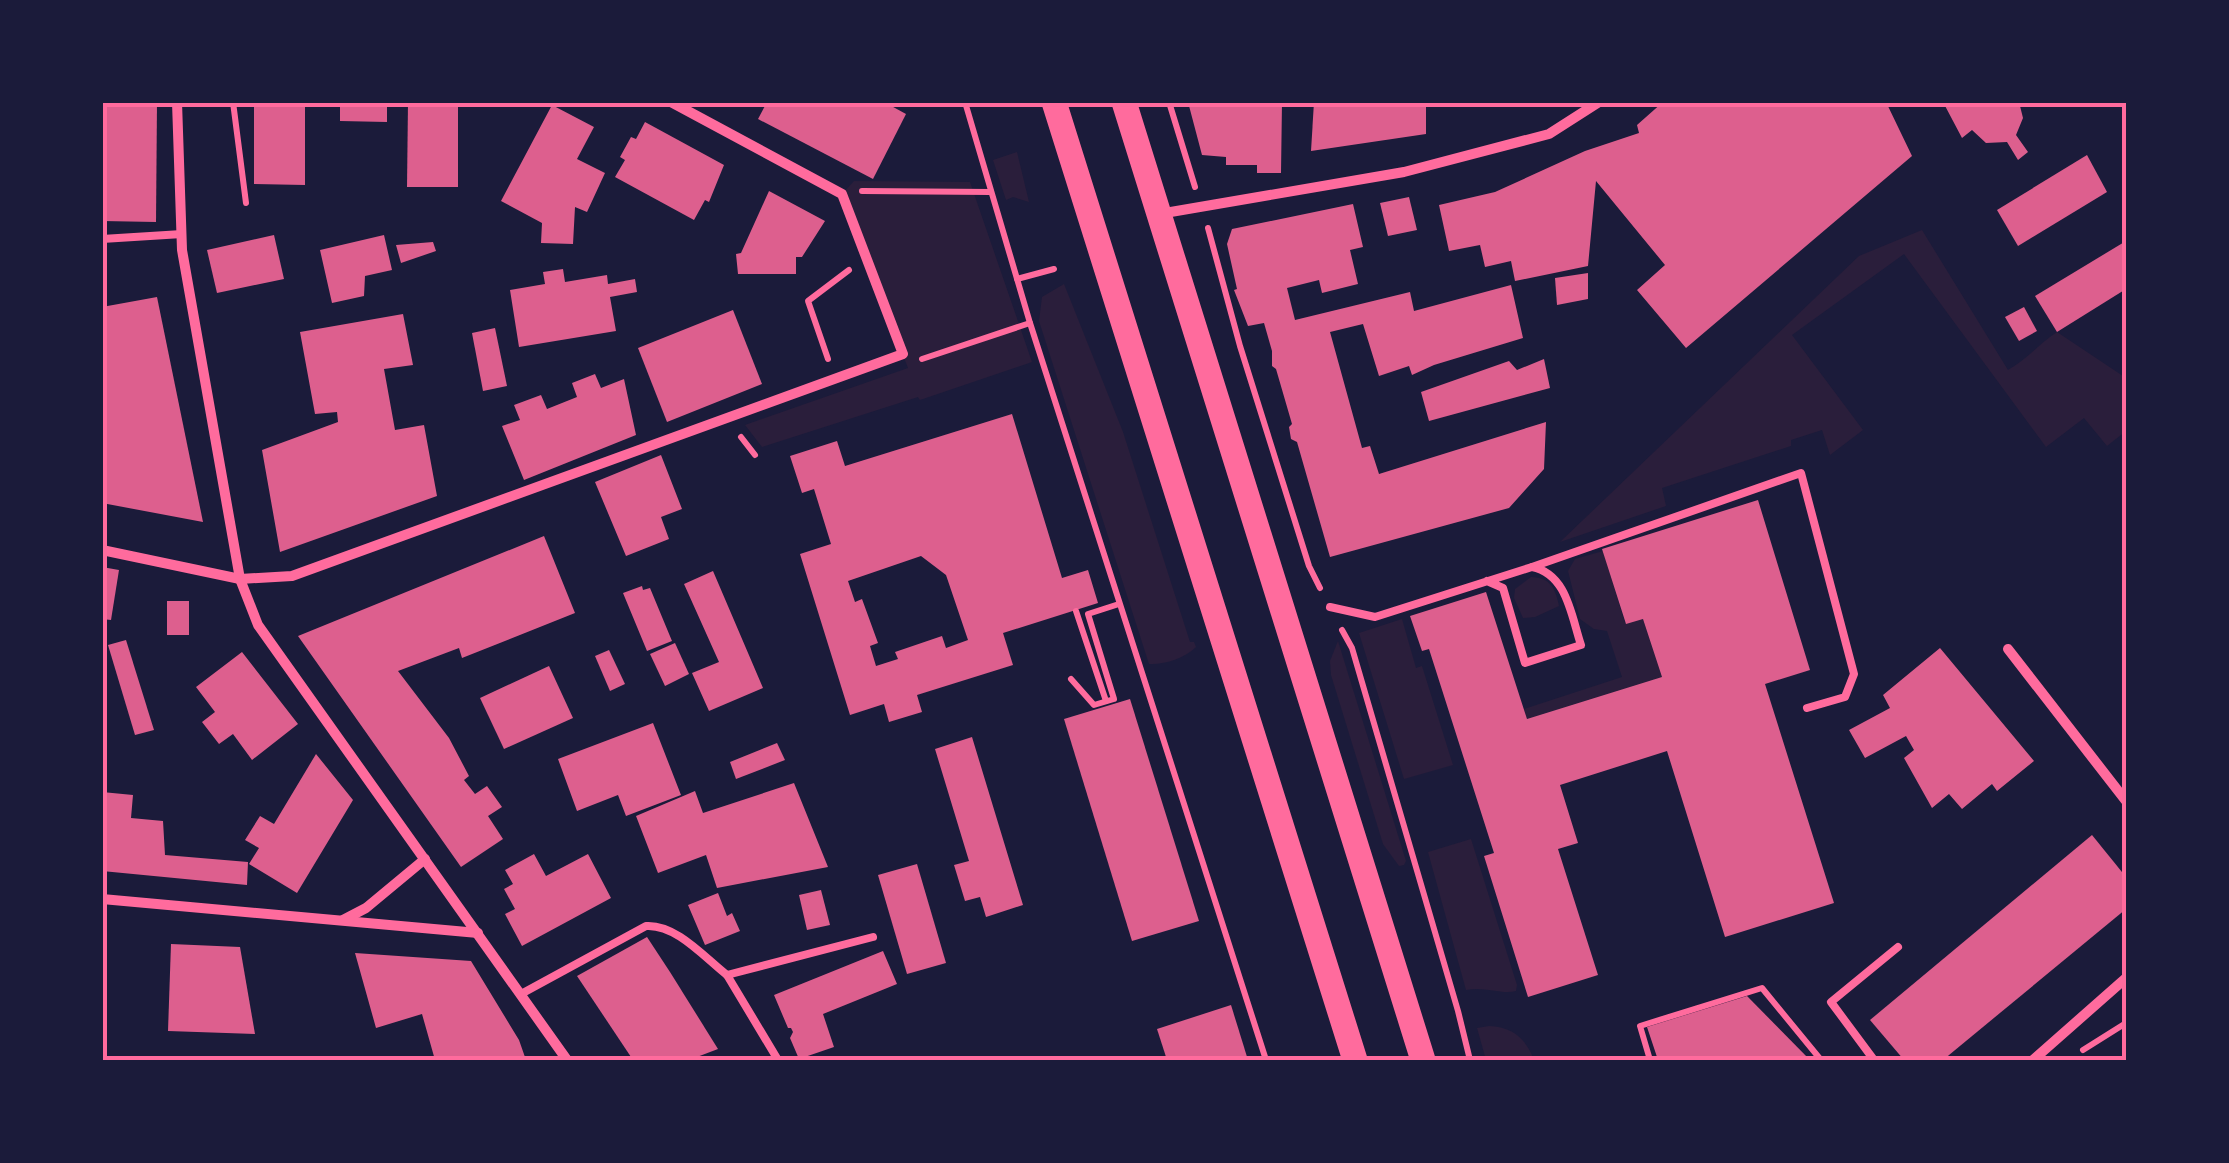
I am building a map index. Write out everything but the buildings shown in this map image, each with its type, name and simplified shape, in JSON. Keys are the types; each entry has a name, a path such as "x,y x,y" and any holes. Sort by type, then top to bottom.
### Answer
{"main road":[{"path":"1054,102 1356,1060"},
{"path":"1124,102 1423,1060"}],"street":[{"path":"178,102 182,234 240,578 258,625 567,1060"},
{"path":"102,550 240,578 292,576 903,354 842,194 671,102"},
{"path":"1159,214 1404,172 1548,134 1599,102"},
{"path":"2008,649 2126,801"},
{"path":"342,921 366,908 425,859"},
{"path":"102,899 478,933"},
{"path":"2033,1060 2126,978"}],"lane":[{"path":"102,239 182,234"},
{"path":"1330,607 1375,617 1532,567 1800,473 1854,674 1845,697 1807,708"},
{"path":"1488,581 1503,588 1525,663 1581,645 1558,580 1546,570 1532,567"},
{"path":"520,994 646,926 658,925 727,975 778,1060"},
{"path":"727,975 874,937"},
{"path":"1874,1060 1830,1002 1898,946"}],"path":[{"path":"233,102 246,203"},
{"path":"965,102 1016,280 1266,1060"},
{"path":"1169,102 1240,346 1310,566 1352,648 1470,1060"},
{"path":"824,184 870,192 991,192"},
{"path":"835,378 808,301 866,257"},
{"path":"1016,280 1054,269"},
{"path":"1071,680 1094,705 1114,698 1088,614 1119,604"},
{"path":"1076,611 1106,701"},
{"path":"1650,1060 1640,1026 1762,988 1821,1060"},
{"path":"2071,1060 2126,1023"}],"shaded area":[{"path":"1017,152 1029,202 1013,197 1006,200 993,160"},
{"path":"854,181 970,182 1032,362 762,447 745,425 908,368 842,194"},
{"path":"1922,230 2008,370 2057,332 2126,378 2126,431 2107,446 2084,418 2046,447 1904,254 1792,335 1863,430 1830,455 1822,430 1791,440 1791,446 1662,488 1666,506 1560,542 1859,256"},
{"path":"1064,284 1123,432 1190,642 1196,647 1168,662 1149,664 1039,321 1042,297"},
{"path":"1603,551 1625,623 1643,619 1662,677 1527,719 1524,709 1622,677 1607,631 1594,629 1580,619 1568,571 1575,559"},
{"path":"1531,577 1551,585 1559,606 1523,618 1514,598 1515,589"},
{"path":"1402,619 1416,668 1422,666 1453,765 1404,779 1359,633"},
{"path":"1338,641 1406,861 1404,865 1399,866 1383,844 1331,675 1330,661"},
{"path":"1471,839 1516,991 1466,990 1428,852"},
{"path":"1489,1026 1518,1036 1534,1060 1486,1060 1477,1028"}]}
